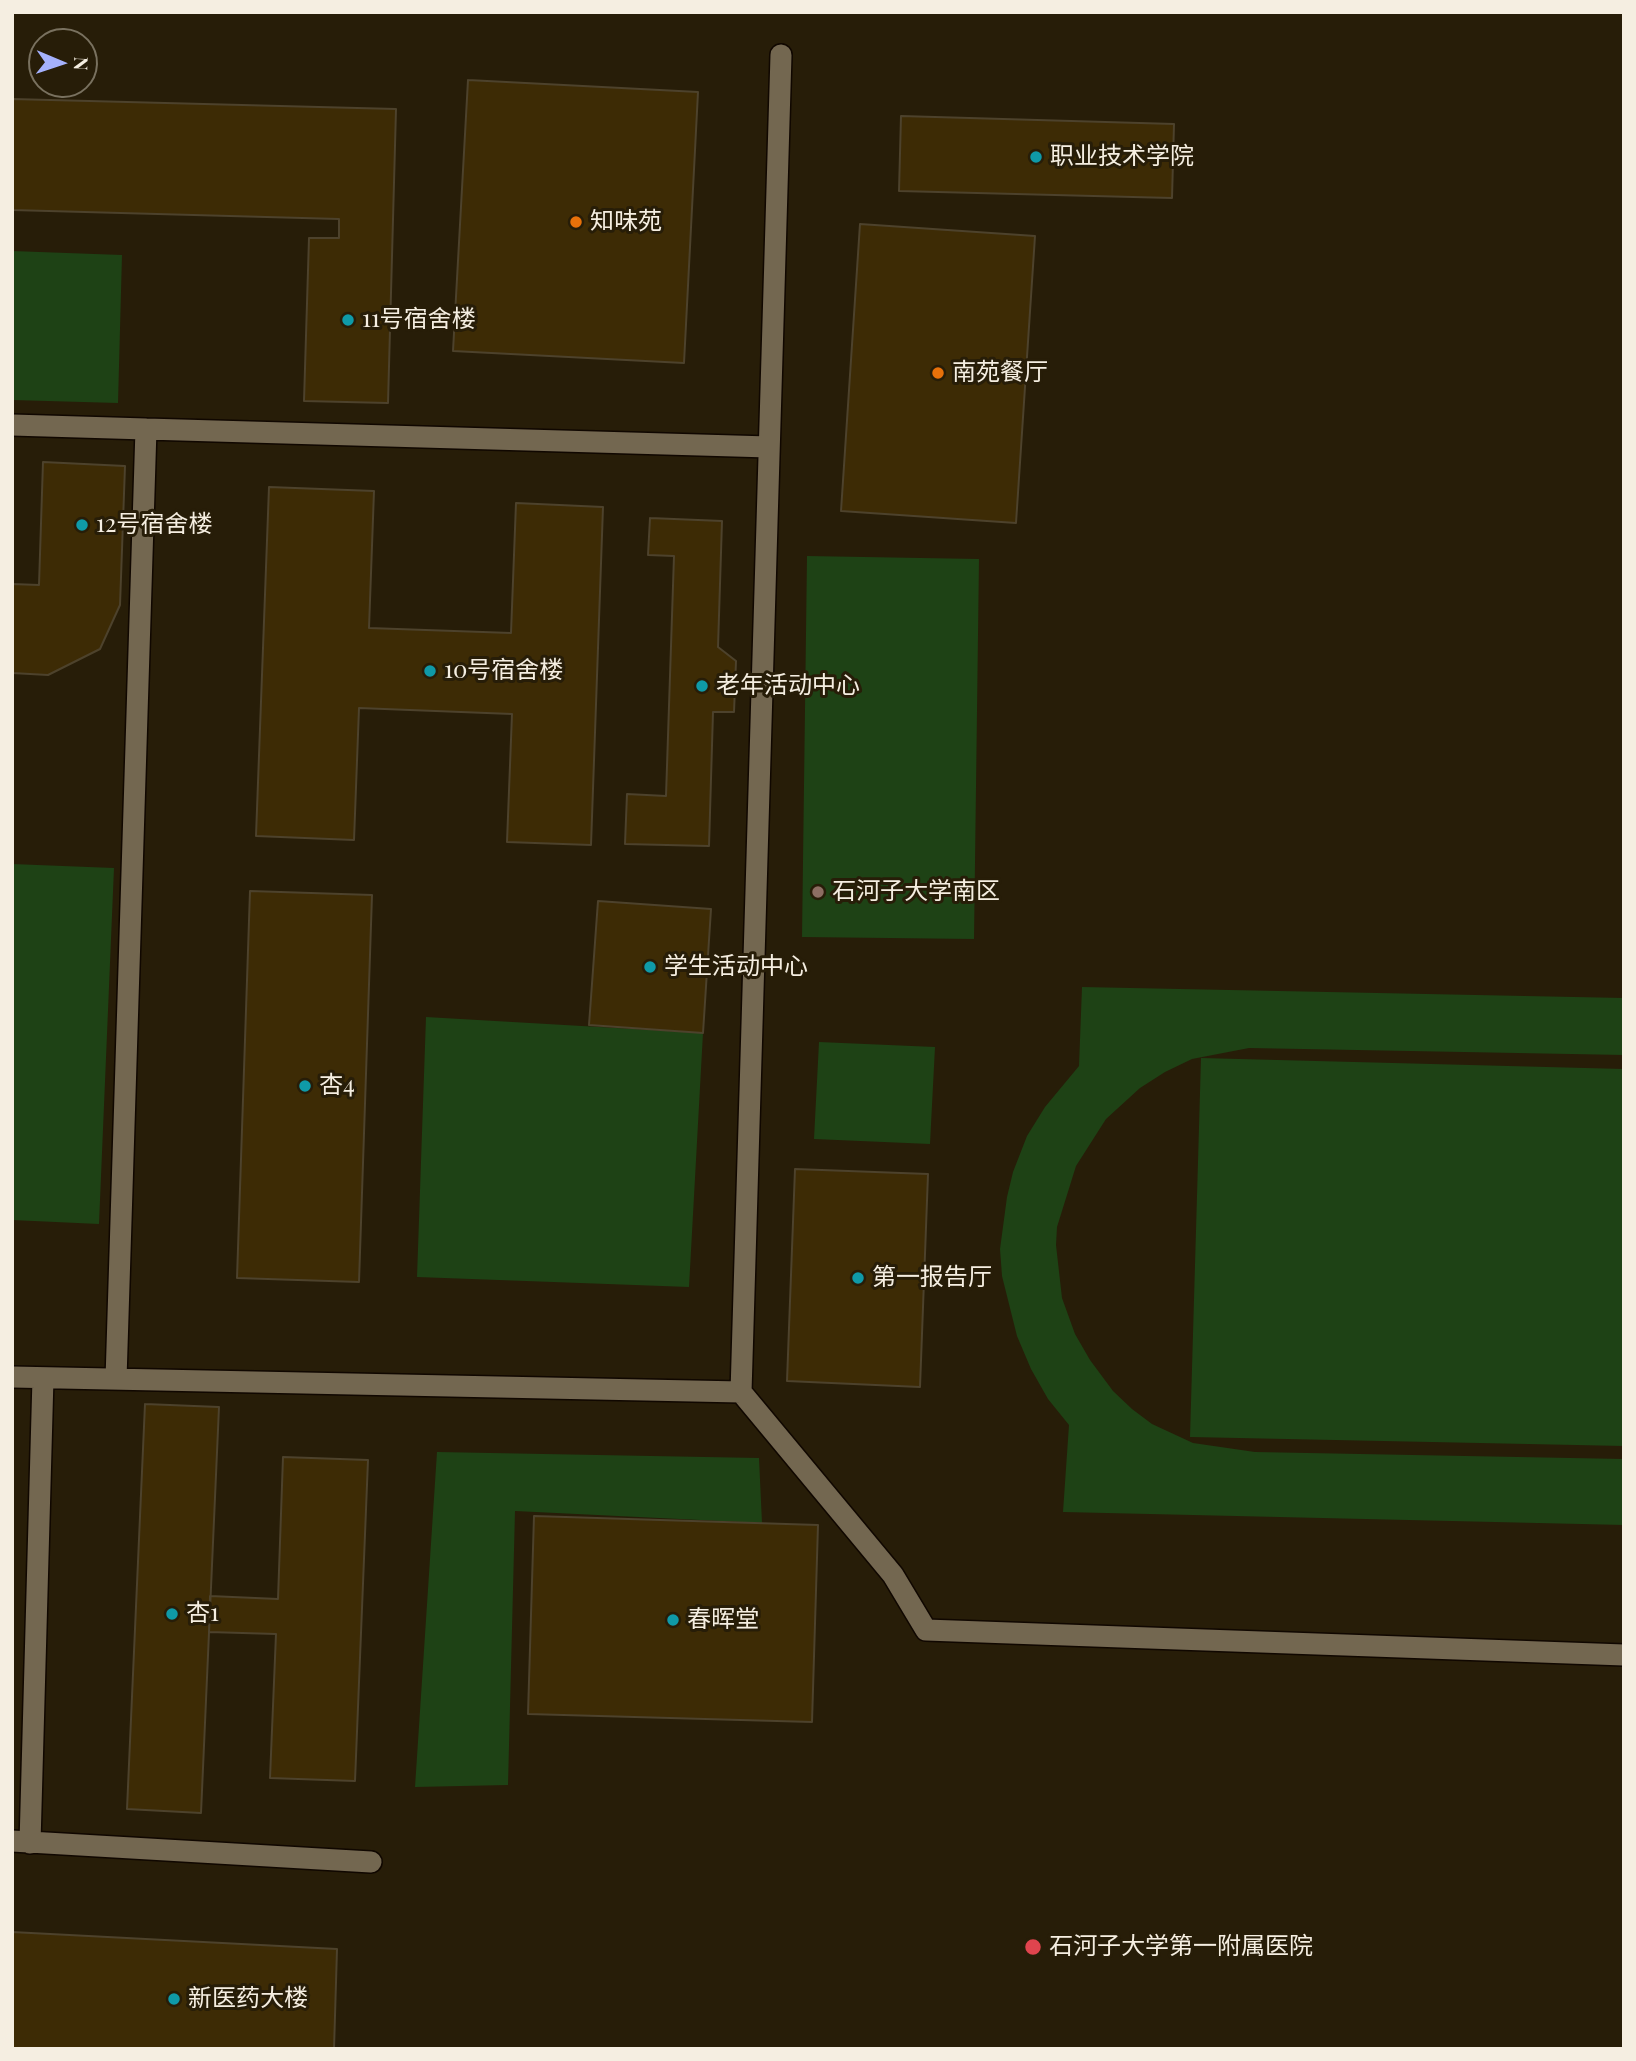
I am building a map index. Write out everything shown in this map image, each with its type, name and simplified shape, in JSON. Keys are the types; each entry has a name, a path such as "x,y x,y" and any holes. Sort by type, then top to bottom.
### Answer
{"lane":[{"path":"781,55 741,1392 893,1575 926,1630 1624,1655"},
{"path":"12,425 769,447"},
{"path":"116,1379 146,429"},
{"path":"12,1377 741,1392"},
{"path":"43,1378 21,1842 371,1862"}],"green space":[{"path":"12,251 122,255 118,403 12,400"},
{"path":"807,556 979,559 974,939 802,937"},
{"path":"12,864 114,868 99,1224 12,1220"},
{"path":"1082,987 1624,998 1624,1055 1249,1048 1192,1059 1140,1088 1106,1119 1076,1166 1057,1227 1056,1245 1062,1298 1075,1334 1113,1391 1152,1424 1193,1443 1255,1452 1624,1459 1624,1525 1063,1512 1069,1425 1048,1399 1017,1336 1002,1276 1000,1249 1007,1197 1027,1136 1045,1107 1079,1066"},
{"path":"426,1017 703,1033 689,1287 417,1277"},
{"path":"819,1042 935,1047 930,1144 814,1139"},
{"path":"1201,1058 1624,1069 1624,1446 1190,1437"},
{"path":"437,1452 759,1458 762,1523 515,1511 508,1785 415,1787"}],"building":[{"name":"知味苑","path":"468,80 698,92 684,363 453,351"},
{"name":"11号宿舍楼","path":"12,99 396,109 388,403 304,401 309,238 339,238 339,219 12,210"},
{"name":"职业技术学院","path":"901,116 1174,124 1172,198 899,191"},
{"name":"南苑餐厅","path":"860,224 1035,236 1016,523 841,511"},
{"name":"12号宿舍楼","path":"43,462 125,466 120,605 100,649 48,675 12,673 12,584 39,585"},
{"name":"10号宿舍楼","path":"269,487 374,491 369,628 511,633 516,503 603,507 591,845 507,842 512,714 359,708 354,840 256,836"},
{"name":"老年活动中心","path":"650,518 722,521 718,647 736,661 734,712 713,712 709,846 625,844 627,794 666,796 674,556 648,555"},
{"name":"杏4","path":"250,891 372,895 359,1282 237,1278"},
{"name":"学生活动中心","path":"598,901 711,909 703,1033 589,1025"},
{"name":"第一报告厅","path":"795,1169 928,1174 920,1387 787,1381"},
{"name":"杏1","path":"145,1404 219,1407 201,1813 127,1809"},
{"path":"283,1457 368,1460 355,1781 270,1778 276,1634 209,1632 210,1596 278,1599"},
{"name":"春晖堂","path":"534,1516 818,1525 812,1722 528,1714"},
{"name":"新医药大楼","path":"12,1932 337,1949 334,2049 12,2049"}],"place":[{"name":"职业技术学院","path":"1036,157"},
{"name":"知味苑","path":"576,222"},
{"name":"11号宿舍楼","path":"348,320"},
{"name":"南苑餐厅","path":"938,373"},
{"name":"12号宿舍楼","path":"82,525"},
{"name":"10号宿舍楼","path":"430,671"},
{"name":"老年活动中心","path":"702,686"},
{"name":"石河子大学南区","path":"818,892"},
{"name":"学生活动中心","path":"650,967"},
{"name":"杏4","path":"305,1086"},
{"name":"第一报告厅","path":"858,1278"},
{"name":"杏1","path":"172,1614"},
{"name":"春晖堂","path":"673,1620"},
{"name":"石河子大学第一附属医院","path":"1033,1947"},
{"name":"新医药大楼","path":"174,1999"}]}
